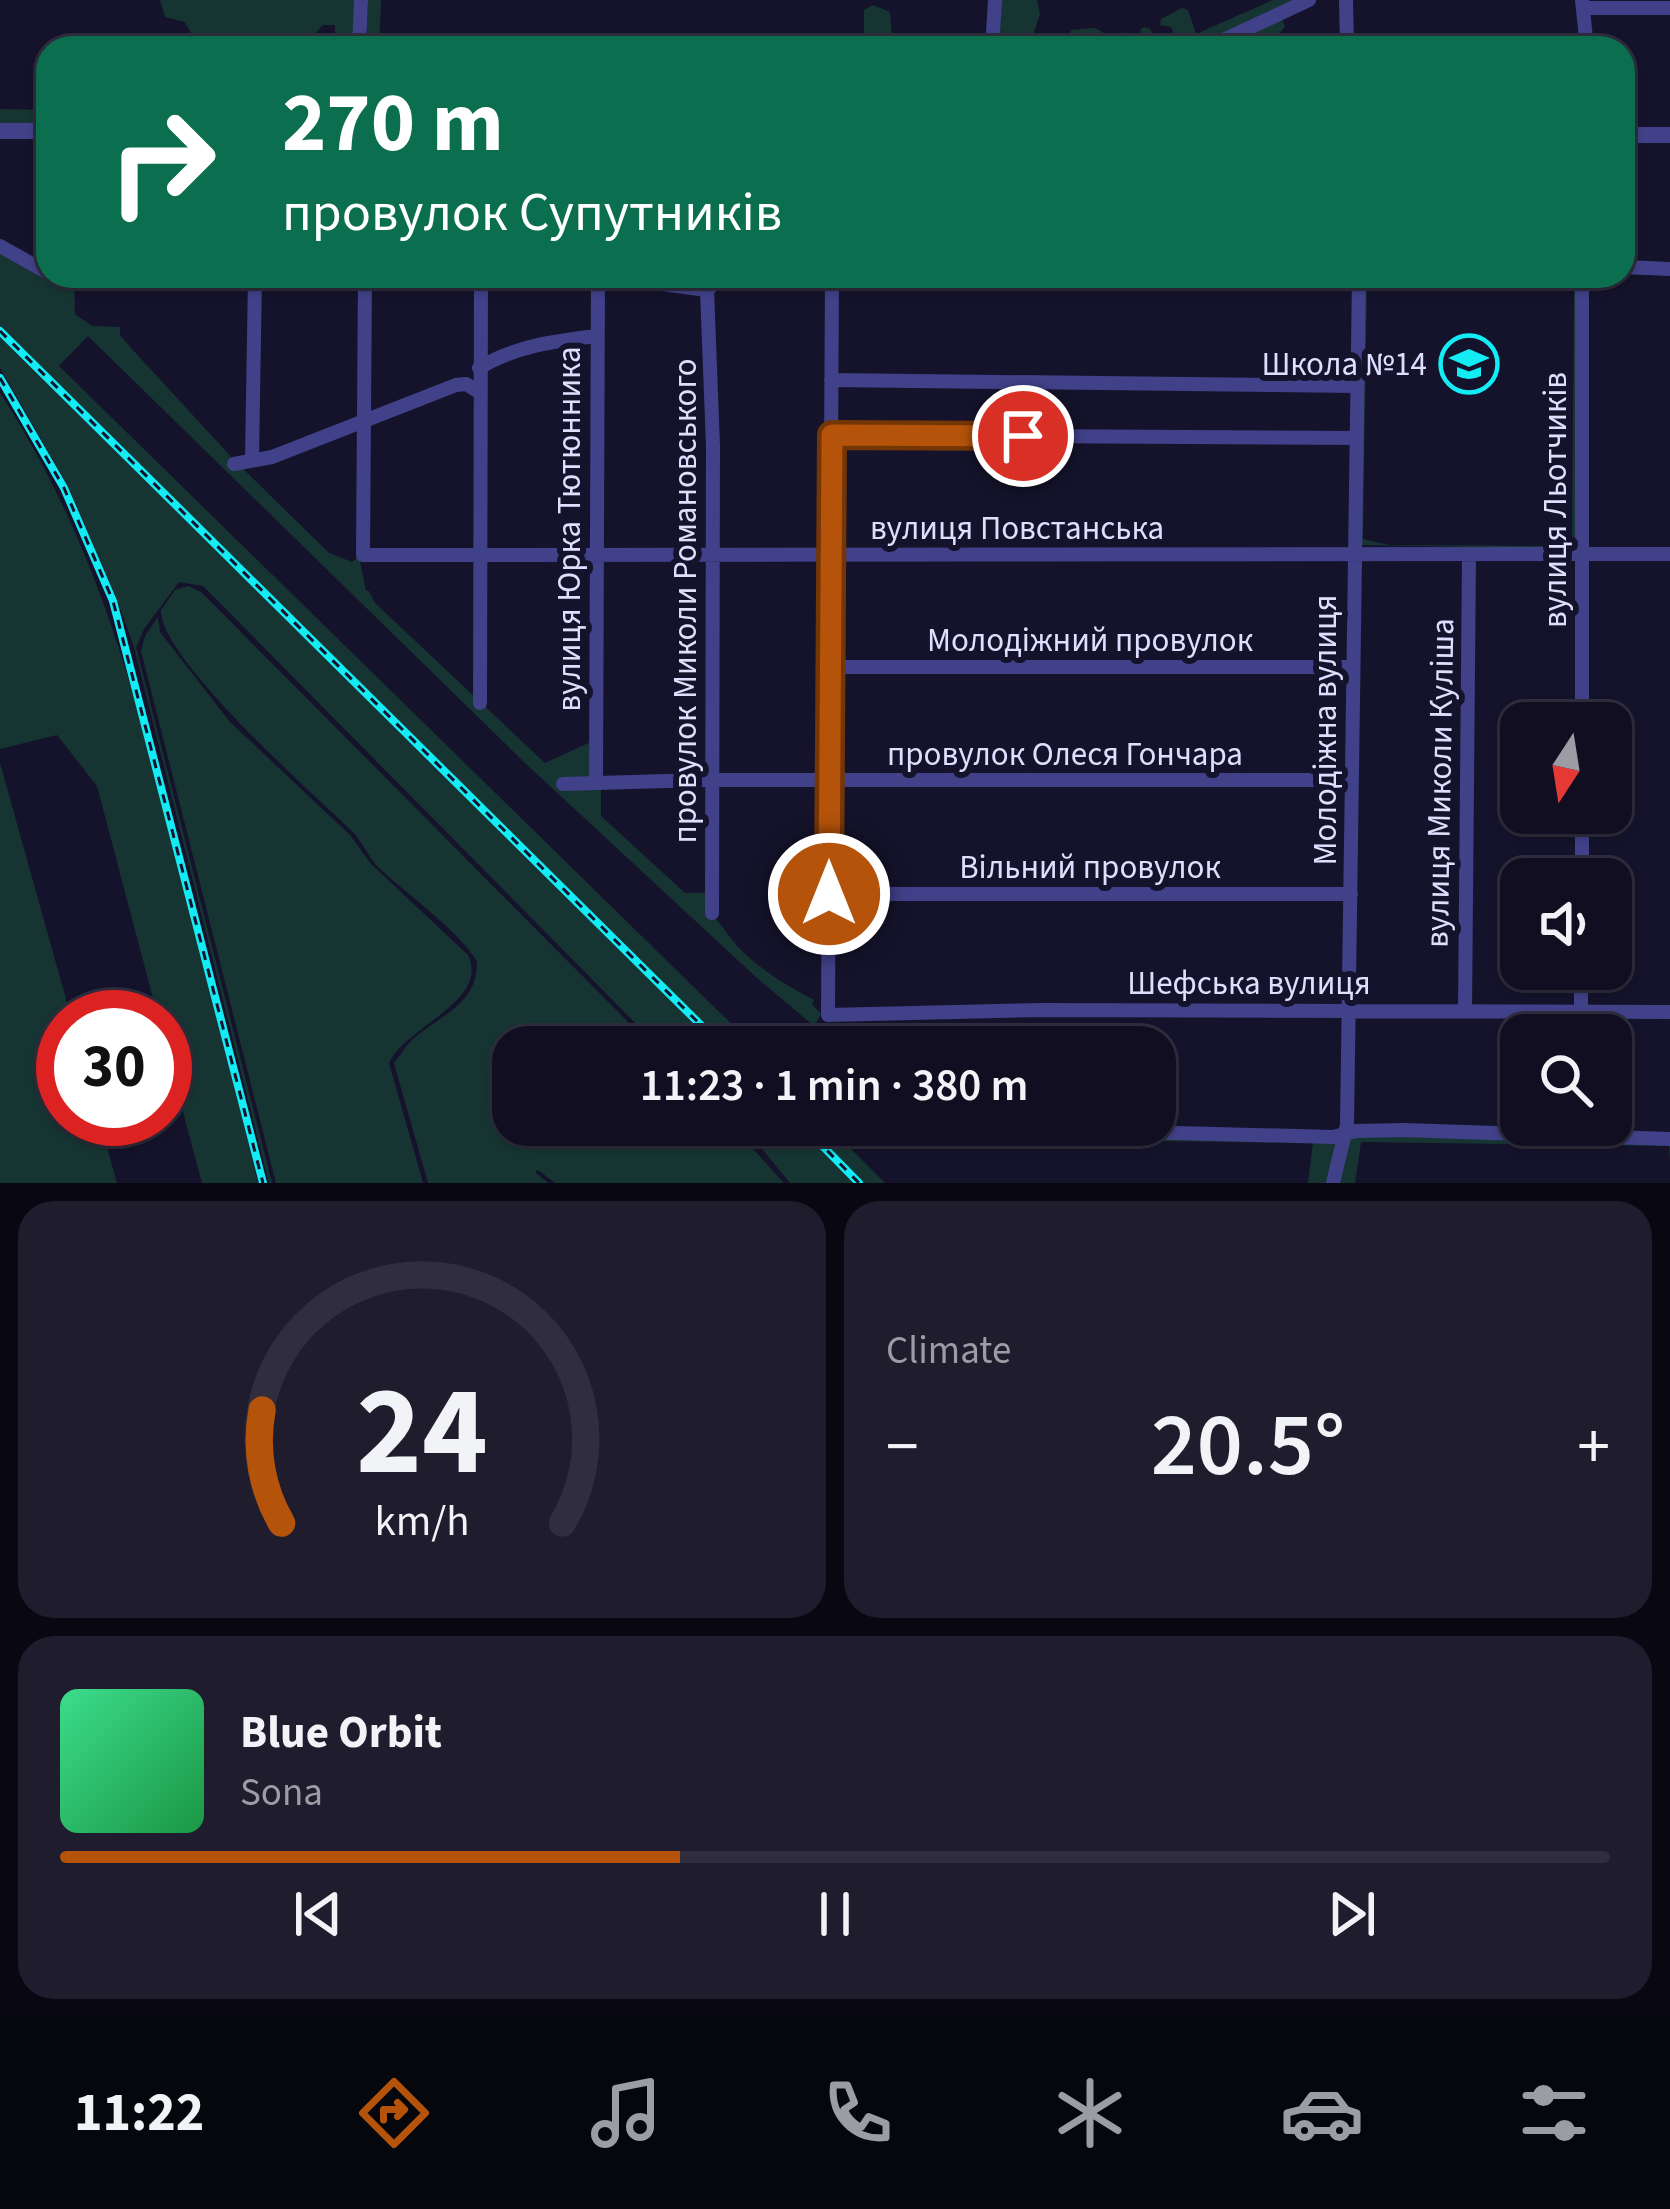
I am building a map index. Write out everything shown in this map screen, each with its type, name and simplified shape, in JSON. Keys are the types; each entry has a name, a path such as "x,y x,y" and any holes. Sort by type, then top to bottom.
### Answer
{"street":[{"path":"360,36 362,0"},
{"path":"992,36 994,0"},
{"path":"1232,36 1309,0"},
{"path":"1346,0 1347,36"},
{"path":"1586,36 1583,4 1670,8"},
{"path":"0,131 36,131"},
{"path":"1635,135 1670,135"},
{"path":"0,246 36,266"},
{"path":"1635,268 1670,269"},
{"path":"252,459 255,288"},
{"path":"364,288 365,423"},
{"path":"480,704 481,288"},
{"name":"вулиця Юрка Тютюнника","path":"596,783 599,288"},
{"path":"692,288 709,288"},
{"path":"829,894 832,288"},
{"name":"Молодіжна вулиця","path":"1333,1183 1346,1133 1350,1012 1360,288"},
{"name":"вулиця Льотчиків","path":"1582,288 1582,702"},
{"name":"провулок Миколи Романовського","path":"707,290 713,446 712,913"},
{"path":"479,368 528,347 596,336"},
{"path":"831,380 1357,386"},
{"path":"234,464 272,457 456,385 466,384 479,392"},
{"name":"вулиця Повстанська","path":"365,423 363,554 1670,554"},
{"path":"832,435 1356,438"},
{"name":"вулиця Миколи Куліша","path":"1465,1011 1469,555"},
{"name":"Молодіжний провулок","path":"829,668 1352,667"},
{"name":"провулок Олеся Гончара","path":"563,784 1351,780"},
{"name":"Вільний провулок","path":"829,894 1351,893"},
{"name":"Шефська вулиця","path":"829,894 828,1015 1041,1010 1670,1012"},
{"path":"1581,990 1581,1012"},
{"path":"1176,1133 1333,1138 1404,1130 1670,1139"}],"green space":[{"path":"160,0 355,0 354,36 335,36 335,25 323,25 313,36 220,36 191,33 185,22 165,17"},
{"path":"368,0 381,0 380,36 366,36"},
{"path":"1000,0 1037,0 1040,14 1033,36 998,36"},
{"path":"1273,0 1302,0 1224,36 1175,36 1171,27 1160,25 1161,19 1182,8 1188,10 1196,34"},
{"path":"873,5 890,12 892,36 864,36 864,10"},
{"path":"1282,19 1285,27 1277,36 1243,36"},
{"path":"1095,28 1109,36 1070,36 1071,30"},
{"path":"0,109 36,110 36,127 0,127"},
{"path":"0,249 36,269 36,288 74,288 75,314 92,326 120,327 120,335 234,460 329,553 352,562 359,556 366,591 375,603 545,763 593,741 601,816 685,893 709,893 704,908 742,951 814,1000 821,1014 814,1026 757,978 525,763 88,336 59,366 734,1026 706,1026 0,328"},
{"path":"1364,288 1363,539 1389,545 1572,546 1577,288 1575,549 1359,545"},
{"path":"0,333 699,1026 638,1026 203,586 179,582 136,647 269,1183 134,647 68,486 0,368"},
{"path":"0,393 62,503 127,674 258,1183 202,1183 192,1145 192,990 151,990 97,786 57,735 0,749"},
{"path":"188,586 201,592 632,1026 492,1026 492,1146 750,1146 784,1183 555,1183 538,1170 535,1172 548,1183 428,1183 394,1063 412,1040 464,999 476,977 477,962 446,926 378,867 351,830 241,724 184,659 161,610 175,590"},
{"path":"158,617 160,632 230,722 468,955 472,971 457,1000 389,1063 423,1183 276,1183 141,651"},
{"path":"0,763 63,990 36,990 36,1146 107,1146 117,1183 0,1183"},
{"path":"1356,1134 1500,1138 1500,1144 1361,1142 1355,1183 1337,1183 1348,1139"},
{"path":"1176,1136 1331,1140 1336,1147 1329,1183 1308,1183 1313,1143 1176,1141"},
{"path":"1632,1141 1670,1142 1670,1164 1669,1146 1632,1146"},
{"path":"760,1146 820,1146 856,1183 790,1183"},
{"path":"826,1146 848,1146 885,1183 863,1183"}],"railway":[{"path":"0,331 702,1026"},
{"path":"0,378 64,488 113,601 263,1183"},
{"path":"823,1146 859,1183"}],"place":[{"name":"Школа №14","path":"1469,364"}],"route":[{"path":"829,894 832,435 1023,436"}]}
